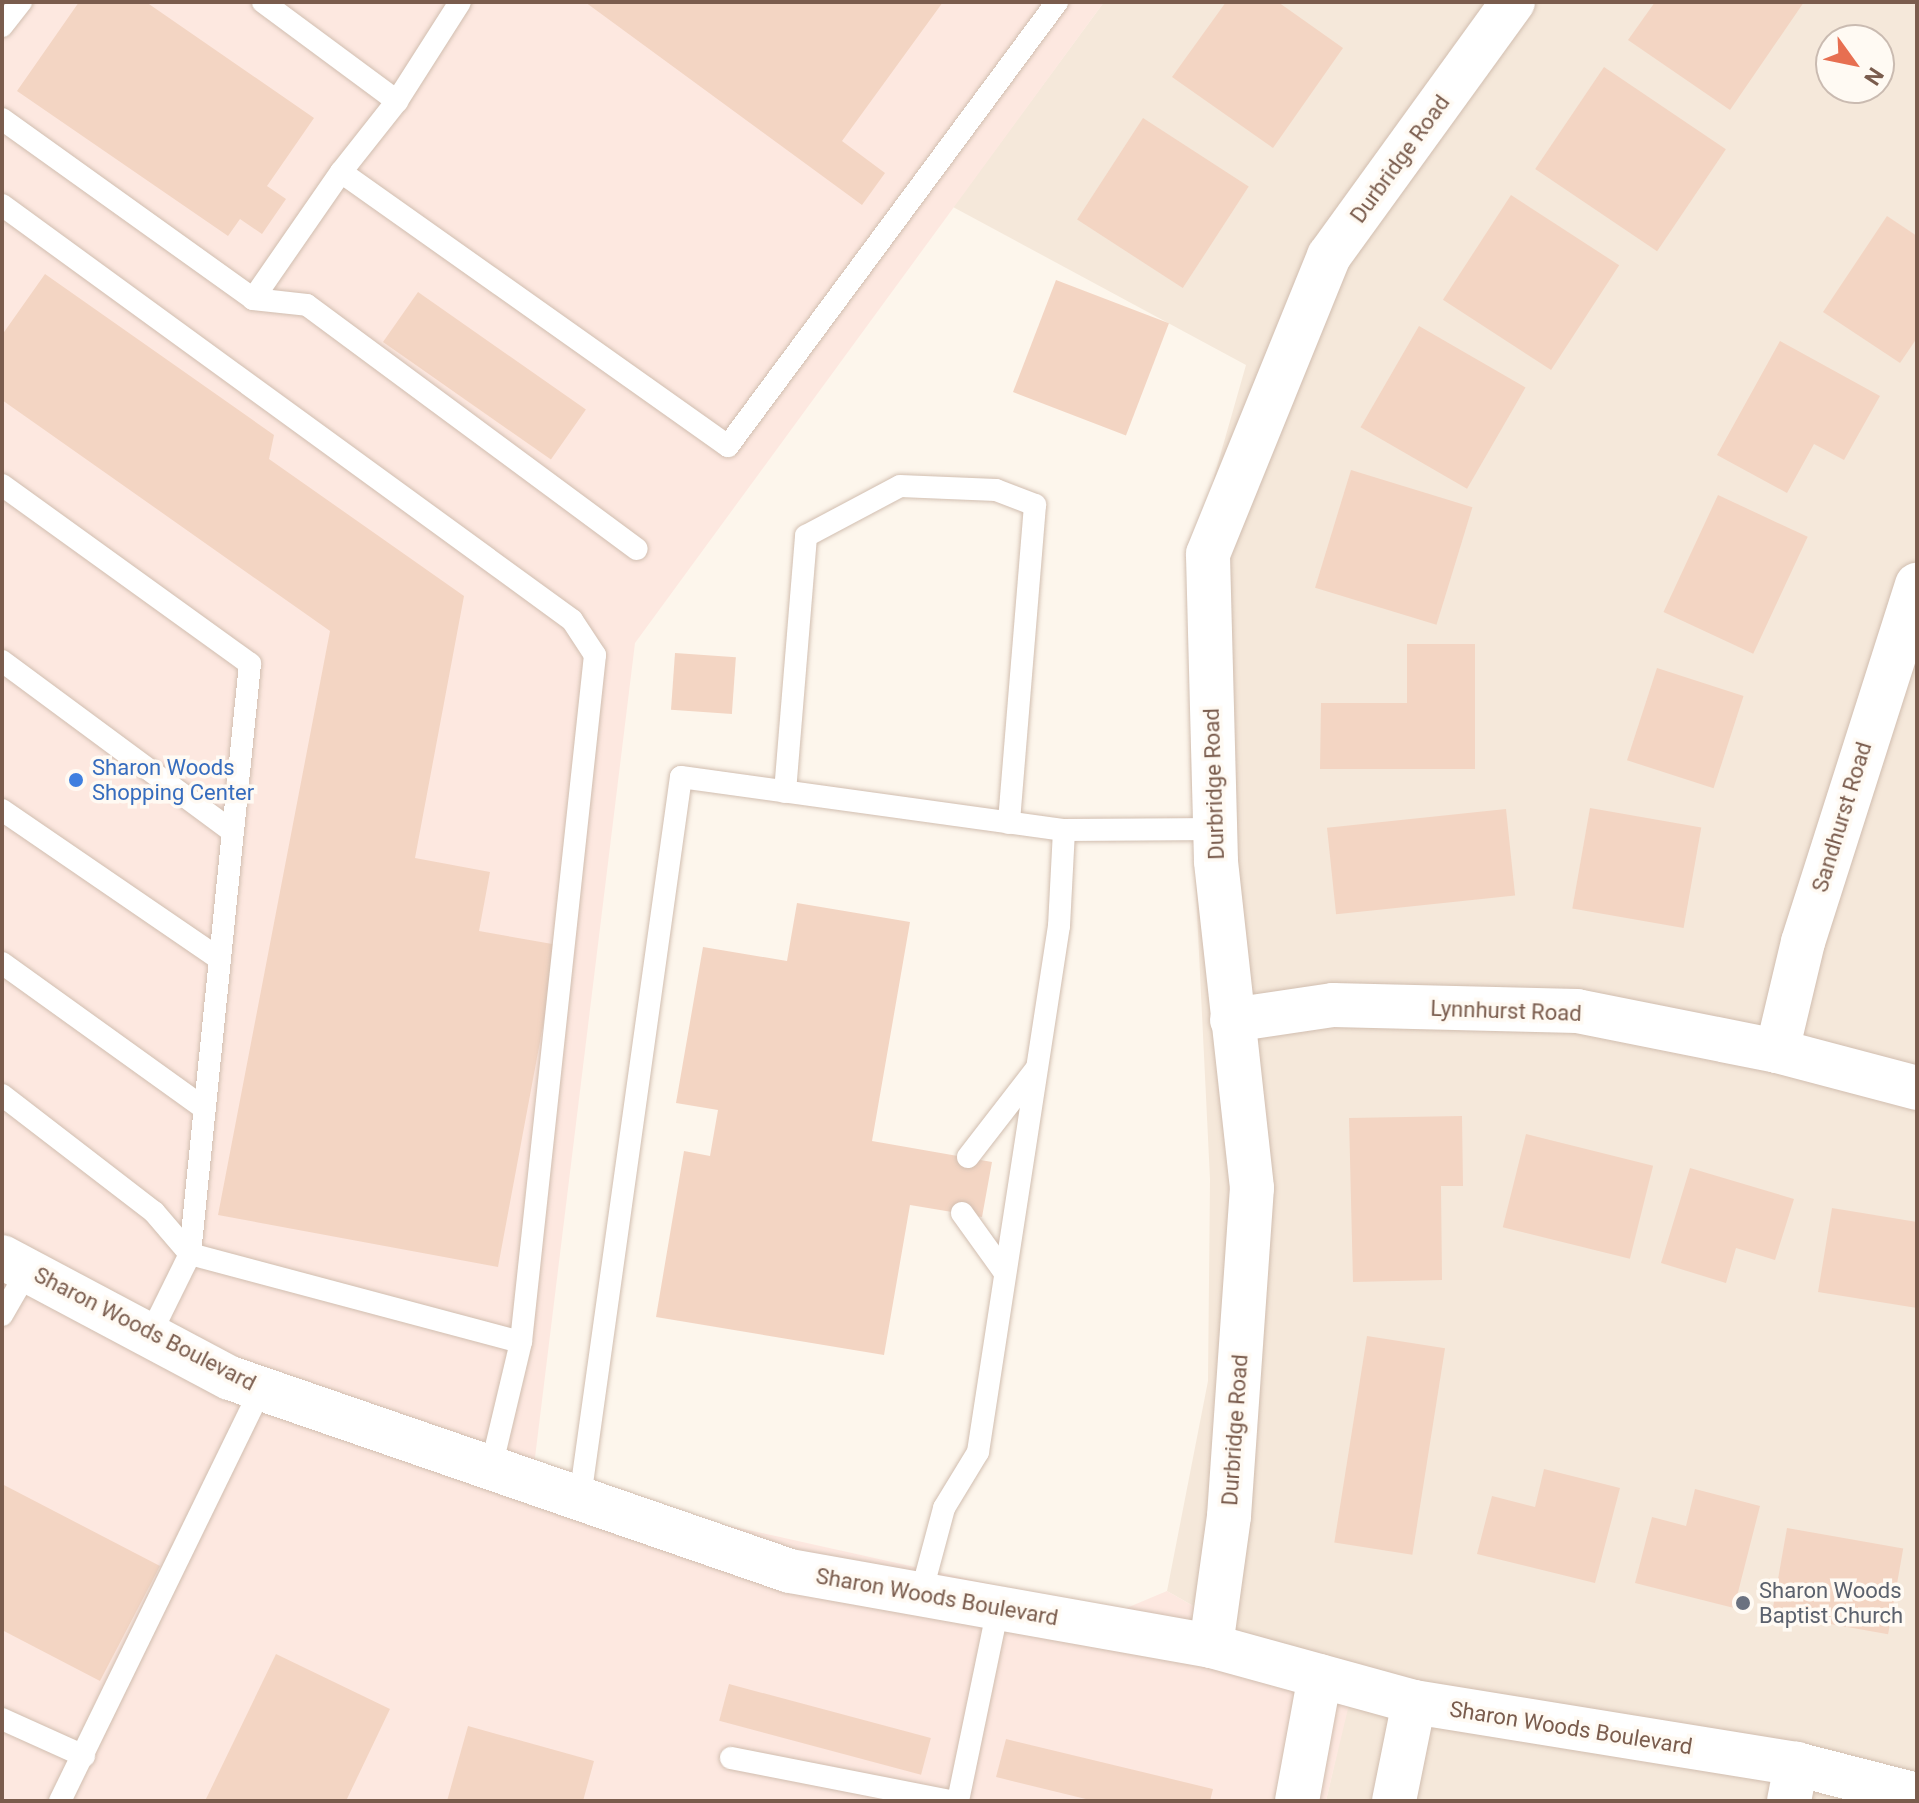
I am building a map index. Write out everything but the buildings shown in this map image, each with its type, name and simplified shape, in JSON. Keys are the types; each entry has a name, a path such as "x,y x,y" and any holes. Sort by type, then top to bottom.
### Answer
{"street":[{"name":"Durbridge Road","path":"1211,1646 1229,1516 1252,1188 1232,1020 1215,829 1208,554 1329,256 1513,2"},
{"name":"Sandhurst Road","path":"1777,1051 1803,942 1917,585"},
{"name":"Lynnhurst Road","path":"1232,1020 1333,1005 1577,1011 1777,1051 1917,1088"},
{"name":"Sharon Woods Boulevard","path":"15,1263 150,1335 261,1388 790,1571 1211,1646 1414,1702 1792,1783 1917,1795"},
{"path":"1297,1801 1320,1676"},
{"path":"1394,1801 1414,1702"}],"lane":[{"path":"2,26 21,2"},
{"path":"263,2 397,101"},
{"path":"253,299 341,172 397,101 460,2"},
{"path":"341,172 728,446 1057,2"},
{"path":"2,119 253,299 307,305 637,549"},
{"path":"5,215 572,620 595,655 521,1342 491,1468"},
{"path":"2,485 250,664 217,957 190,1254 150,1335"},
{"path":"785,792 806,536 900,486 996,490 1035,505 1009,823"},
{"path":"2,661 230,830"},
{"path":"580,1498 681,777 1064,830 1215,829"},
{"path":"2,810 217,957"},
{"path":"921,1594 944,1508 978,1452 1059,926 1064,830"},
{"path":"2,963 204,1108"},
{"path":"968,1157 1037,1068"},
{"path":"2,1095 154,1212 190,1254 521,1342"},
{"path":"962,1213 1005,1273"},
{"path":"2,1315 15,1263"},
{"path":"60,1801 261,1388"},
{"path":"958,1801 998,1608"},
{"path":"2,1719 84,1756"},
{"path":"731,1758 951,1801"}],"shaded area":[{"path":"2,2 1104,2 635,643 532,1482 1117,1612 1167,1591 1351,1696 1326,1801 2,1801"},
{"path":"1104,2 1917,2 1917,1801 1326,1801 1350,1695 1167,1591 1208,1381 1210,1179 1190,768 1193,605 1214,477 1246,365 953,207"}],"place":[{"name":"Sharon Woods Shopping Center","path":"76,780"},
{"name":"Sharon Woods Baptist Church","path":"1743,1603"}]}
